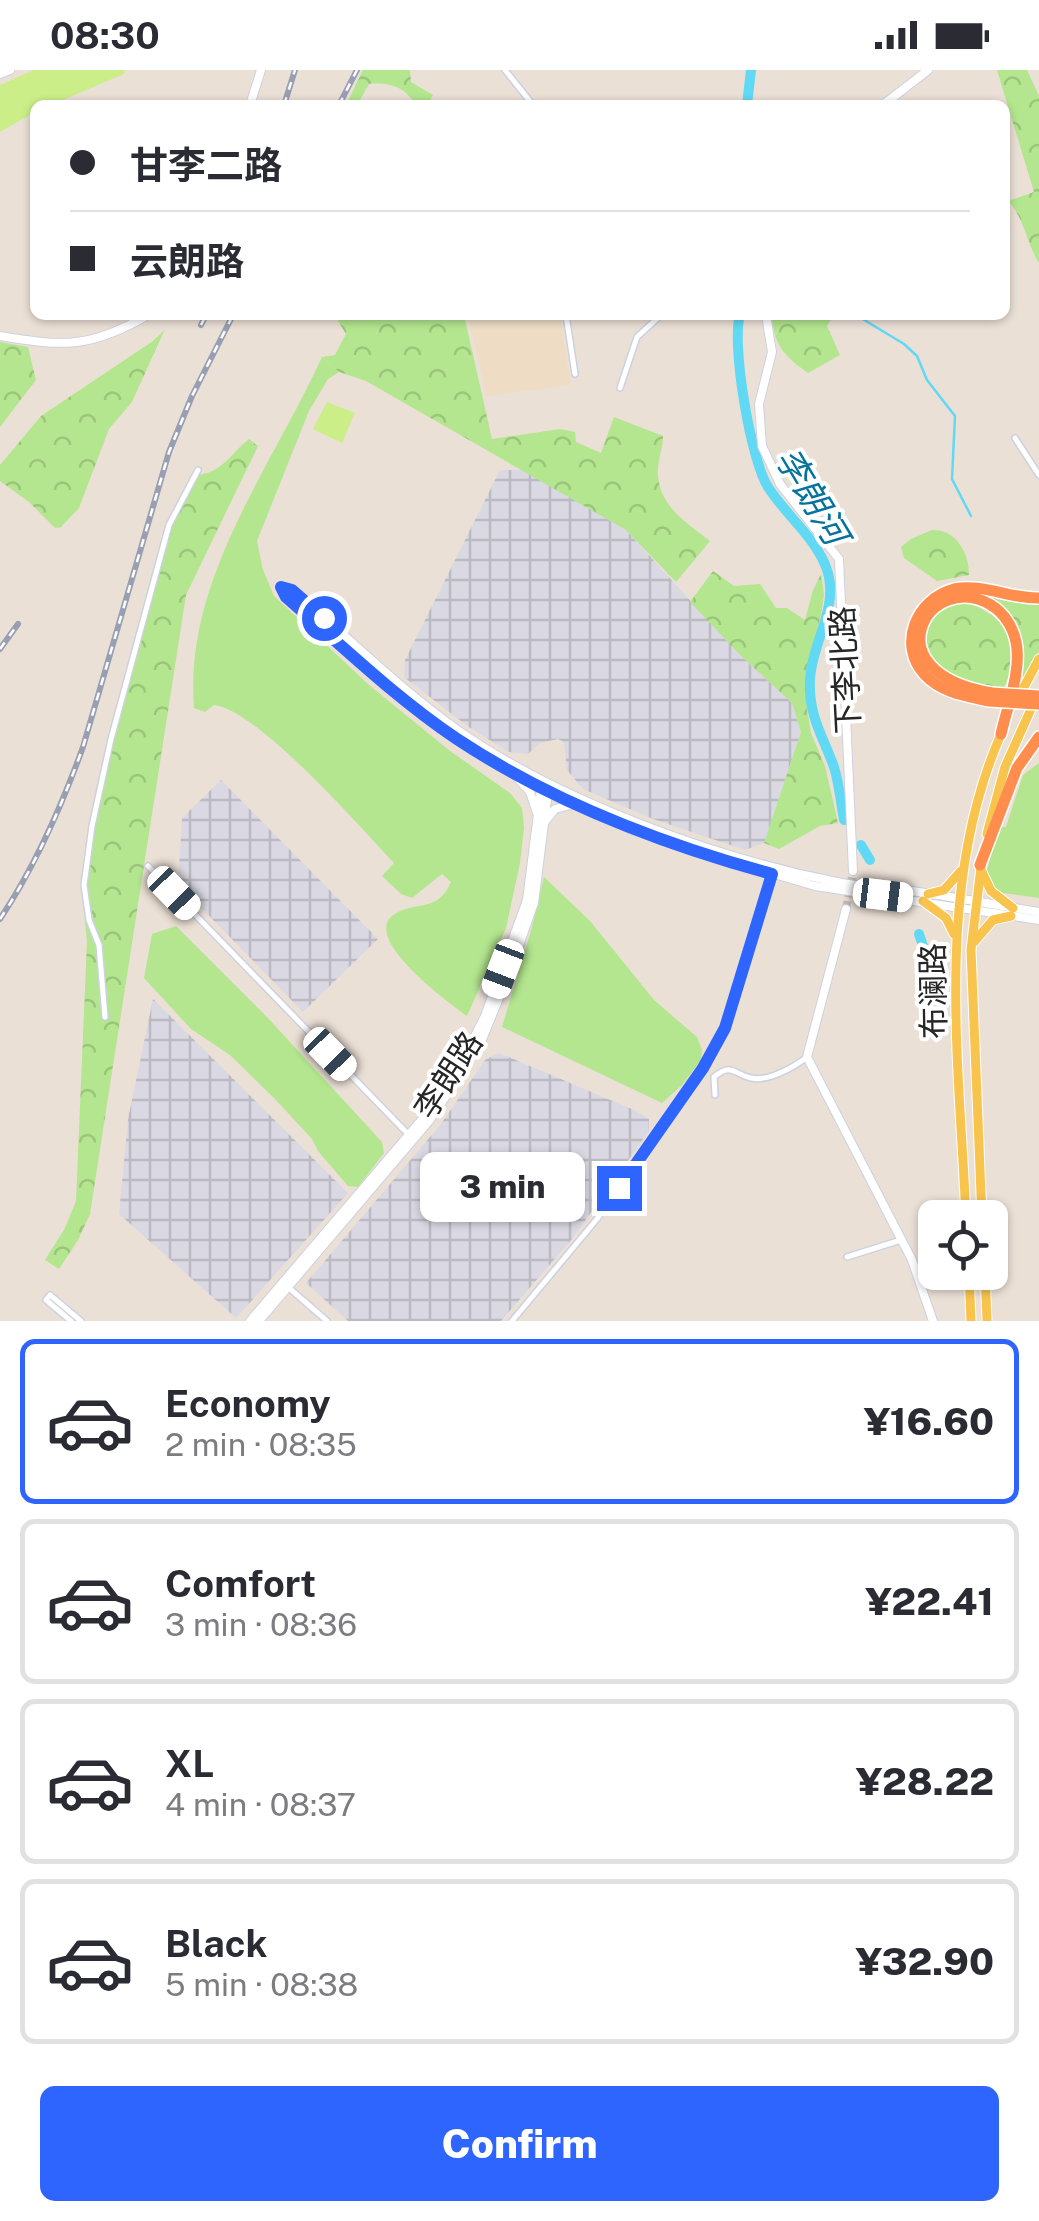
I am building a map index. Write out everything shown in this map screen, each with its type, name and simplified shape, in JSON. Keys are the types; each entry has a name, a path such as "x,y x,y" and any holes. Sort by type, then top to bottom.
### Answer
{"highway":[{"path":"1039,598 957,588 932,599 914,623 912,650 924,673 952,692 1039,704"},
{"path":"1002,734 1017,660 1007,619 985,601 961,596 949,598 928,614 922,626 920,648 926,662 948,681 990,697 1039,694"},
{"path":"980,866 1017,768 1039,737"}],"main road":[{"name":"布澜路","path":"965,1200 956,943 964,864 978,796 1002,734 1039,659"},
{"name":"布澜路","path":"981,1200 972,950 974,905 1006,767 1039,694"},
{"path":"956,943 946,918 926,897 949,886 964,864"},
{"path":"972,950 986,926 1012,912 991,891 980,866"},
{"path":"970,1290 972,1321"},
{"path":"986,1290 987,1321"}],"street":[{"path":"0,74 10,70"},
{"path":"252,100 261,70"},
{"path":"506,70 529,100"},
{"path":"889,100 927,70"},
{"path":"0,336 54,346 73,344 113,334 139,320"},
{"path":"567,320 575,374"},
{"path":"620,388 637,337 656,320"},
{"name":"下李北路","path":"767,320 772,352 759,404 762,446 780,484 839,559 853,872"},
{"path":"1015,438 1039,476"},
{"path":"105,1017 99,945 89,920 84,884 92,826 168,525 198,470"},
{"path":"773,870 653,837 576,804 545,784 459,731 292,590 281,587 286,597 399,695 454,737 508,769 545,784 656,828 836,890 926,897 1039,920"},
{"path":"508,769 530,792 537,814"},
{"name":"李朗路","path":"411,1138 451,1081 485,1016 527,900 537,814 545,784"},
{"name":"李朗路","path":"250,1321 455,1087 492,1018 534,902 545,784"},
{"path":"543,824 554,808 576,804"},
{"path":"148,866 411,1138"},
{"path":"512,1321 597,1219 714,1050 730,1014 773,870"},
{"path":"715,1095 714,1077 726,1068 758,1078 794,1066 807,1057 846,909"},
{"path":"1012,912 1039,912"},
{"path":"807,1057 901,1240 933,1321"},
{"path":"847,1257 901,1240"},
{"path":"285,1285 327,1321"},
{"name":"李朗路","path":"259,1321 285,1285"},
{"path":"71,1321 48,1298 81,1321"}],"shaded area":[{"path":"469,320 561,320 571,385 486,396"},
{"path":"500,470 523,470 626,530 739,654 792,703 801,732 764,843 745,850 653,819 583,789 567,770 564,742 558,739 540,743 528,754 509,752 470,728 404,677 405,660"},
{"path":"221,780 378,939 303,1012 178,884 182,818"},
{"path":"153,999 348,1193 236,1318 119,1214 128,1119"},
{"path":"499,1053 634,1110 649,1119 649,1131 572,1239 501,1321 348,1321 306,1283 441,1124 485,1060"}],"green space":[{"path":"34,70 125,70 124,74 63,100 30,100 30,115 0,132 0,85"},
{"path":"363,70 410,70 411,82 433,95 430,100 411,100 396,87 369,84 360,100 348,100"},
{"path":"997,70 1027,70 1039,96 1039,263 1010,204 1010,200 1034,192 1010,113 1010,100 1006,100"},
{"path":"465,320 492,439 560,429 575,432 576,442 601,453 614,417 663,436 658,470 664,496 684,521 710,541 676,582 626,530 366,381 339,372 322,357 335,355 346,334 338,321"},
{"path":"773,320 831,320 827,326 840,355 808,373 782,349"},
{"path":"165,329 132,402 109,429 79,508 61,527 55,528 0,481 0,465 41,416"},
{"path":"0,342 28,347 36,380 0,427"},
{"path":"322,357 339,372 328,379 309,411 257,541 263,570 274,596 369,685 450,751 510,793 522,808 520,863 506,928 467,1016 412,971 389,940 386,927 400,911 439,899 451,882 442,874 412,898 401,894 382,876 394,863 281,748 233,712 214,705 205,712 194,708 195,660 203,614 217,570 256,483"},
{"path":"327,402 355,413 342,443 313,429"},
{"path":"249,439 258,446 186,595 90,1214 59,1269 45,1260 76,1201 87,941 83,903 114,740 171,527 199,475 221,466"},
{"path":"932,530 948,534 960,544 969,575 937,581 904,558 901,547"},
{"path":"713,571 734,586 760,584 776,608 787,608 805,620 821,574 821,615 805,676 807,709 838,823 820,826 779,849 764,843 801,732 792,703 690,602"},
{"path":"968,592 1018,603 1039,603 1039,652 1018,687 1016,632"},
{"path":"964,601 992,615 1008,634 1012,658 1004,688 957,679 943,669 928,647 926,635 936,614"},
{"path":"1039,763 1039,898 996,892 986,873 999,827 1006,827 1023,775"},
{"path":"544,877 590,921 654,1000 697,1037 701,1060 662,1103 502,1027"},
{"path":"176,926 267,1017 382,1142 384,1153 358,1187 348,1186 275,1099 230,1055 191,1029 144,978 152,934"}],"waterway":[{"name":"李朗河","path":"748,100 751,70"},
{"name":"李朗河","path":"739,320 740,375 755,453 768,487 814,545 830,581 828,610 812,665 810,692 814,715 836,773 844,820"},
{"path":"864,320 917,356 927,380 955,416 952,479 971,516"},
{"name":"李朗河","path":"861,845 870,860"},
{"name":"李朗河","path":"919,934 931,969"}],"tunnel":[{"path":"846,909 853,871"}],"railway":[{"path":"286,100 295,70"},
{"path":"342,100 357,70"},
{"path":"201,325 204,320"},
{"path":"0,919 36,857 75,770 169,452 230,320"},
{"path":"0,649 18,624"}],"route":[{"path":"324,618 292,590 281,587 286,597 399,695 477,752 588,810 653,837 772,874 725,1028 703,1068 619,1188"}]}
